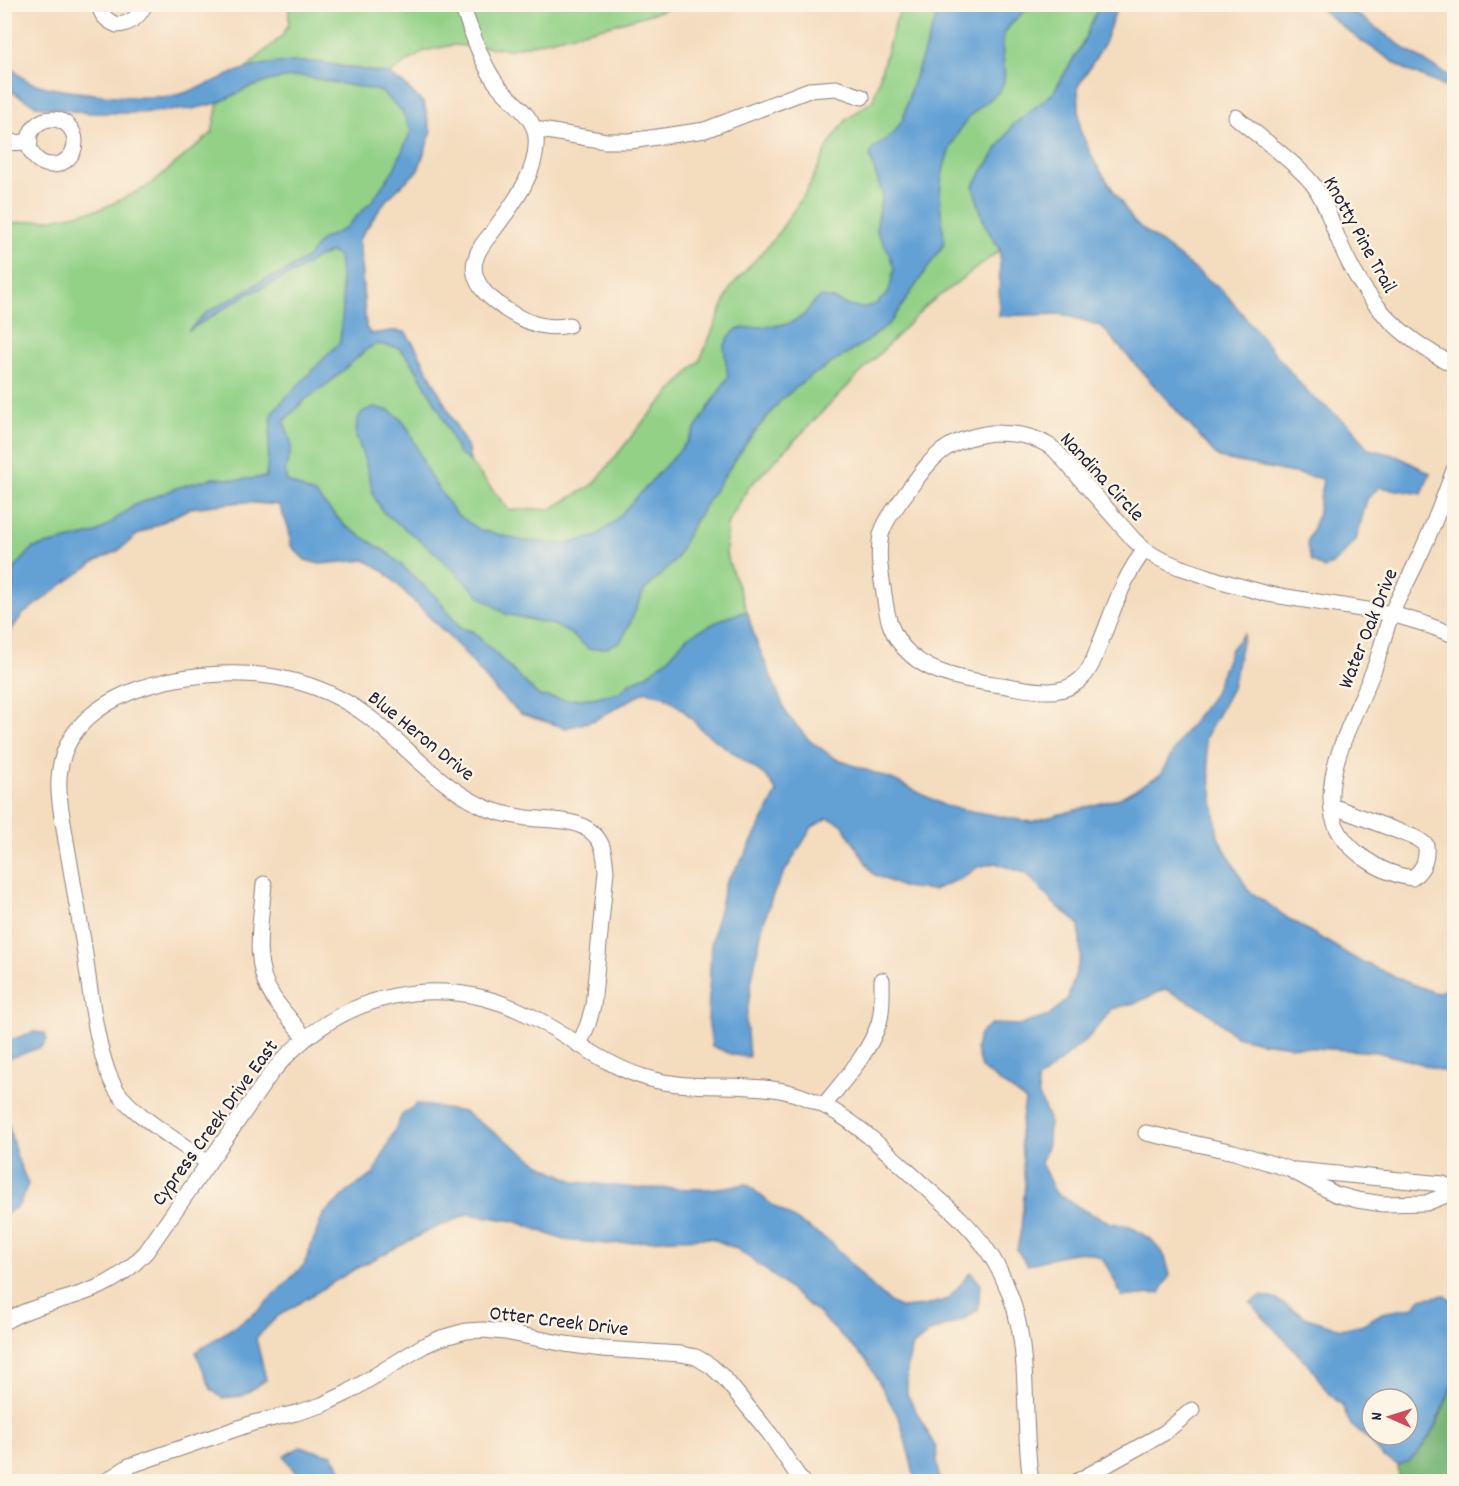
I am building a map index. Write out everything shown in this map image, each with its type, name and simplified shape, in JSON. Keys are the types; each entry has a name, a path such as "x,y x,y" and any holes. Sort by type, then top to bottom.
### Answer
{"street":[{"path":"99,4 104,18 117,25 132,21 139,16 145,4"},
{"path":"461,4 485,64 509,100 528,117 535,129 536,140 527,178 514,202 479,250 474,270 477,281 483,291 519,319 549,327 569,325"},
{"path":"535,129 606,141 630,141 705,130 809,90 836,88 862,97"},
{"name":"Knotty Pine Trail","path":"1236,117 1311,183 1321,198 1352,269 1378,309 1412,340 1455,365"},
{"path":"4,143 30,142"},
{"name":"Nandina Circle","path":"1145,550 1131,569 1088,670 1072,685 1062,690 1036,691 944,674 927,667 911,656 898,643 887,621 879,562 882,534 887,520 928,463 940,452 969,436 1014,433 1032,437 1055,450 1134,540 1158,558 1230,584 1313,602 1368,608 1455,635"},
{"name":"Water Oak Drive","path":"1332,806 1416,838 1426,845 1427,856 1424,865 1412,878 1396,876 1374,864 1354,849 1339,833 1333,816 1332,806 1332,784 1340,749 1374,668 1392,614 1455,470"},
{"name":"Blue Heron Drive","path":"208,1163 130,1106 117,1091 108,1074 96,1018 62,817 60,769 68,743 75,731 107,703 147,687 182,679 229,674 259,675 308,685 329,693 364,714 443,782 482,807 508,815 578,824 594,834 601,844 606,871 593,1006 579,1045"},
{"path":"264,884 259,948 261,968 273,997 305,1038"},
{"path":"824,1105 851,1071 873,1037 880,1021 882,980"},
{"name":"Cypress Creek Drive East","path":"4,1322 40,1305 101,1287 118,1278 133,1266 146,1252 272,1072 305,1038 359,1006 383,998 408,993 434,992 470,995 508,1005 536,1018 611,1064 650,1079 675,1083 780,1090 824,1105 862,1130 952,1210 986,1248 998,1267 1014,1305 1022,1334 1026,1440 1031,1482"},
{"path":"1146,1133 1234,1152 1288,1169 1335,1194 1374,1202 1426,1203 1455,1190"},
{"path":"1288,1169 1443,1184 1455,1190"},
{"name":"Otter Creek Drive","path":"105,1482 129,1466 253,1423 322,1405 347,1393 423,1346 466,1331 483,1330 602,1349 696,1357 711,1366 725,1379 770,1434 802,1482"},
{"path":"1076,1482 1164,1433 1192,1410"}],"green space":[{"path":"289,5 681,5 612,25 511,49 453,45 424,51 389,74 404,84 424,104 431,133 418,170 386,200 359,239 366,328 371,334 391,331 405,332 416,348 468,449 470,462 509,510 551,509 593,485 643,422 700,360 731,287 775,238 806,192 830,143 846,120 873,100 895,23 903,5 1099,5 1083,43 1053,93 1013,125 973,186 985,225 1000,250 926,306 748,488 727,525 726,554 747,611 725,618 687,637 669,658 620,692 567,700 539,696 472,631 461,628 436,597 388,553 345,526 334,513 266,477 240,480 213,478 135,505 97,533 34,548 14,569 12,595 5,607 5,224 53,219 101,209 147,187 212,133 218,103 246,68 282,36 289,24"},
{"path":"1454,1382 1454,1481 1399,1481 1398,1465 1419,1451 1430,1436"}],"water":[{"path":"941,4 1032,5 1013,22 1004,35 1002,49 1005,70 1000,90 969,117 950,150 943,174 940,199 944,244 891,322 866,342 808,378 782,399 750,438 692,526 675,561 644,591 620,642 605,648 589,649 571,634 554,625 506,614 481,597 432,550 383,512 374,497 356,435 357,421 362,412 374,407 390,411 400,418 409,430 429,475 456,514 480,530 524,541 565,544 595,537 614,522 687,442 728,377 724,347 729,337 737,329 788,324 803,316 821,297 862,308 876,304 889,292 894,269 889,253 876,230 882,194 870,156 872,150 894,133 903,119 911,88"},
{"path":"1099,5 1118,5 1103,46 1078,86 1080,130 1094,161 1134,222 1224,292 1308,393 1353,428 1368,449 1395,455 1430,473 1422,494 1379,487 1367,499 1356,540 1338,560 1324,569 1311,560 1307,543 1317,517 1323,479 1219,458 1101,326 1062,314 999,316 1000,250 985,225 973,186 1013,125 1053,93 1083,43"},
{"path":"1315,5 1340,5 1361,17 1411,53 1446,74 1454,76 1454,90 1406,70 1360,40"},
{"path":"317,62 388,74 404,84 424,104 431,133 418,170 386,200 359,239 366,328 371,334 391,331 405,332 416,348 468,449 470,462 458,453 440,411 411,361 399,348 377,344 367,349 329,383 305,400 284,421 291,445 286,468 287,481 316,495 345,526 388,553 436,597 460,628 472,631 539,696 567,700 620,692 669,658 687,637 725,618 747,611 754,636 787,715 809,740 836,759 894,780 945,806 1031,822 1120,798 1160,775 1181,738 1213,695 1231,649 1244,633 1232,688 1205,739 1218,837 1248,890 1289,919 1356,959 1404,981 1436,993 1454,986 1454,1075 1377,1052 1300,1047 1260,1042 1236,1036 1202,1008 1165,989 1138,1002 1112,1009 1088,1038 1037,1081 1039,1096 1049,1119 1048,1144 1041,1163 1055,1192 1083,1210 1111,1223 1130,1226 1153,1241 1165,1257 1170,1275 1160,1293 1122,1297 1108,1267 1090,1253 1057,1256 1027,1265 1017,1250 1025,1184 1020,1133 1025,1100 981,1068 976,1049 979,1035 991,1024 1020,1025 1049,1016 1068,998 1081,956 1079,924 1053,903 1027,874 995,863 978,867 962,878 933,890 902,887 873,874 842,824 828,818 812,827 781,878 762,928 746,1021 749,1057 733,1055 712,1046 708,1019 711,945 725,884 746,853 777,792 767,777 704,732 682,709 664,696 646,691 595,720 566,728 521,714 498,693 463,651 383,570 365,560 320,564 305,560 291,546 289,529 279,505 241,502 190,508 137,535 119,550 95,562 62,585 22,615 5,639 5,607 12,595 14,569 33,548 97,533 135,505 179,487 213,478 240,480 266,477 272,412 340,342 343,305 339,257 331,252 316,258 298,271 246,295 188,331 206,313 264,280 283,273 308,257 321,240 344,229 372,201 394,169 411,131 402,111 380,91 300,76 272,80 246,89 218,103 192,109 139,113 88,113 37,106 5,88 5,63 30,82 60,90 163,97 196,89 254,66"},
{"path":"33,1032 45,1033 47,1040 41,1047 5,1060 5,1039 14,1039"},
{"path":"417,1104 464,1112 545,1167 576,1182 635,1188 710,1189 747,1184 772,1205 832,1243 872,1286 891,1303 902,1308 925,1306 948,1299 971,1272 980,1284 978,1310 960,1321 930,1332 913,1346 907,1366 907,1394 936,1448 939,1481 916,1481 900,1420 867,1361 818,1313 765,1269 737,1249 711,1238 608,1244 564,1240 515,1221 468,1214 430,1230 355,1269 278,1316 256,1338 266,1380 242,1396 222,1398 211,1389 196,1352 258,1311 304,1265 323,1215 352,1188 373,1175 402,1115"},
{"path":"4,1107 16,1155 28,1184 19,1205 5,1215"},
{"path":"1445,1295 1454,1303 1454,1382 1432,1432 1417,1454 1408,1462 1398,1465 1383,1458 1375,1447 1420,1447 1420,1387 1360,1387 1360,1433 1351,1425 1342,1405 1328,1393 1313,1370 1250,1303 1261,1296 1275,1299 1307,1318 1341,1329 1364,1324 1382,1313 1414,1307 1419,1299"},
{"path":"300,1447 332,1455 349,1481 301,1481 284,1456"}]}
